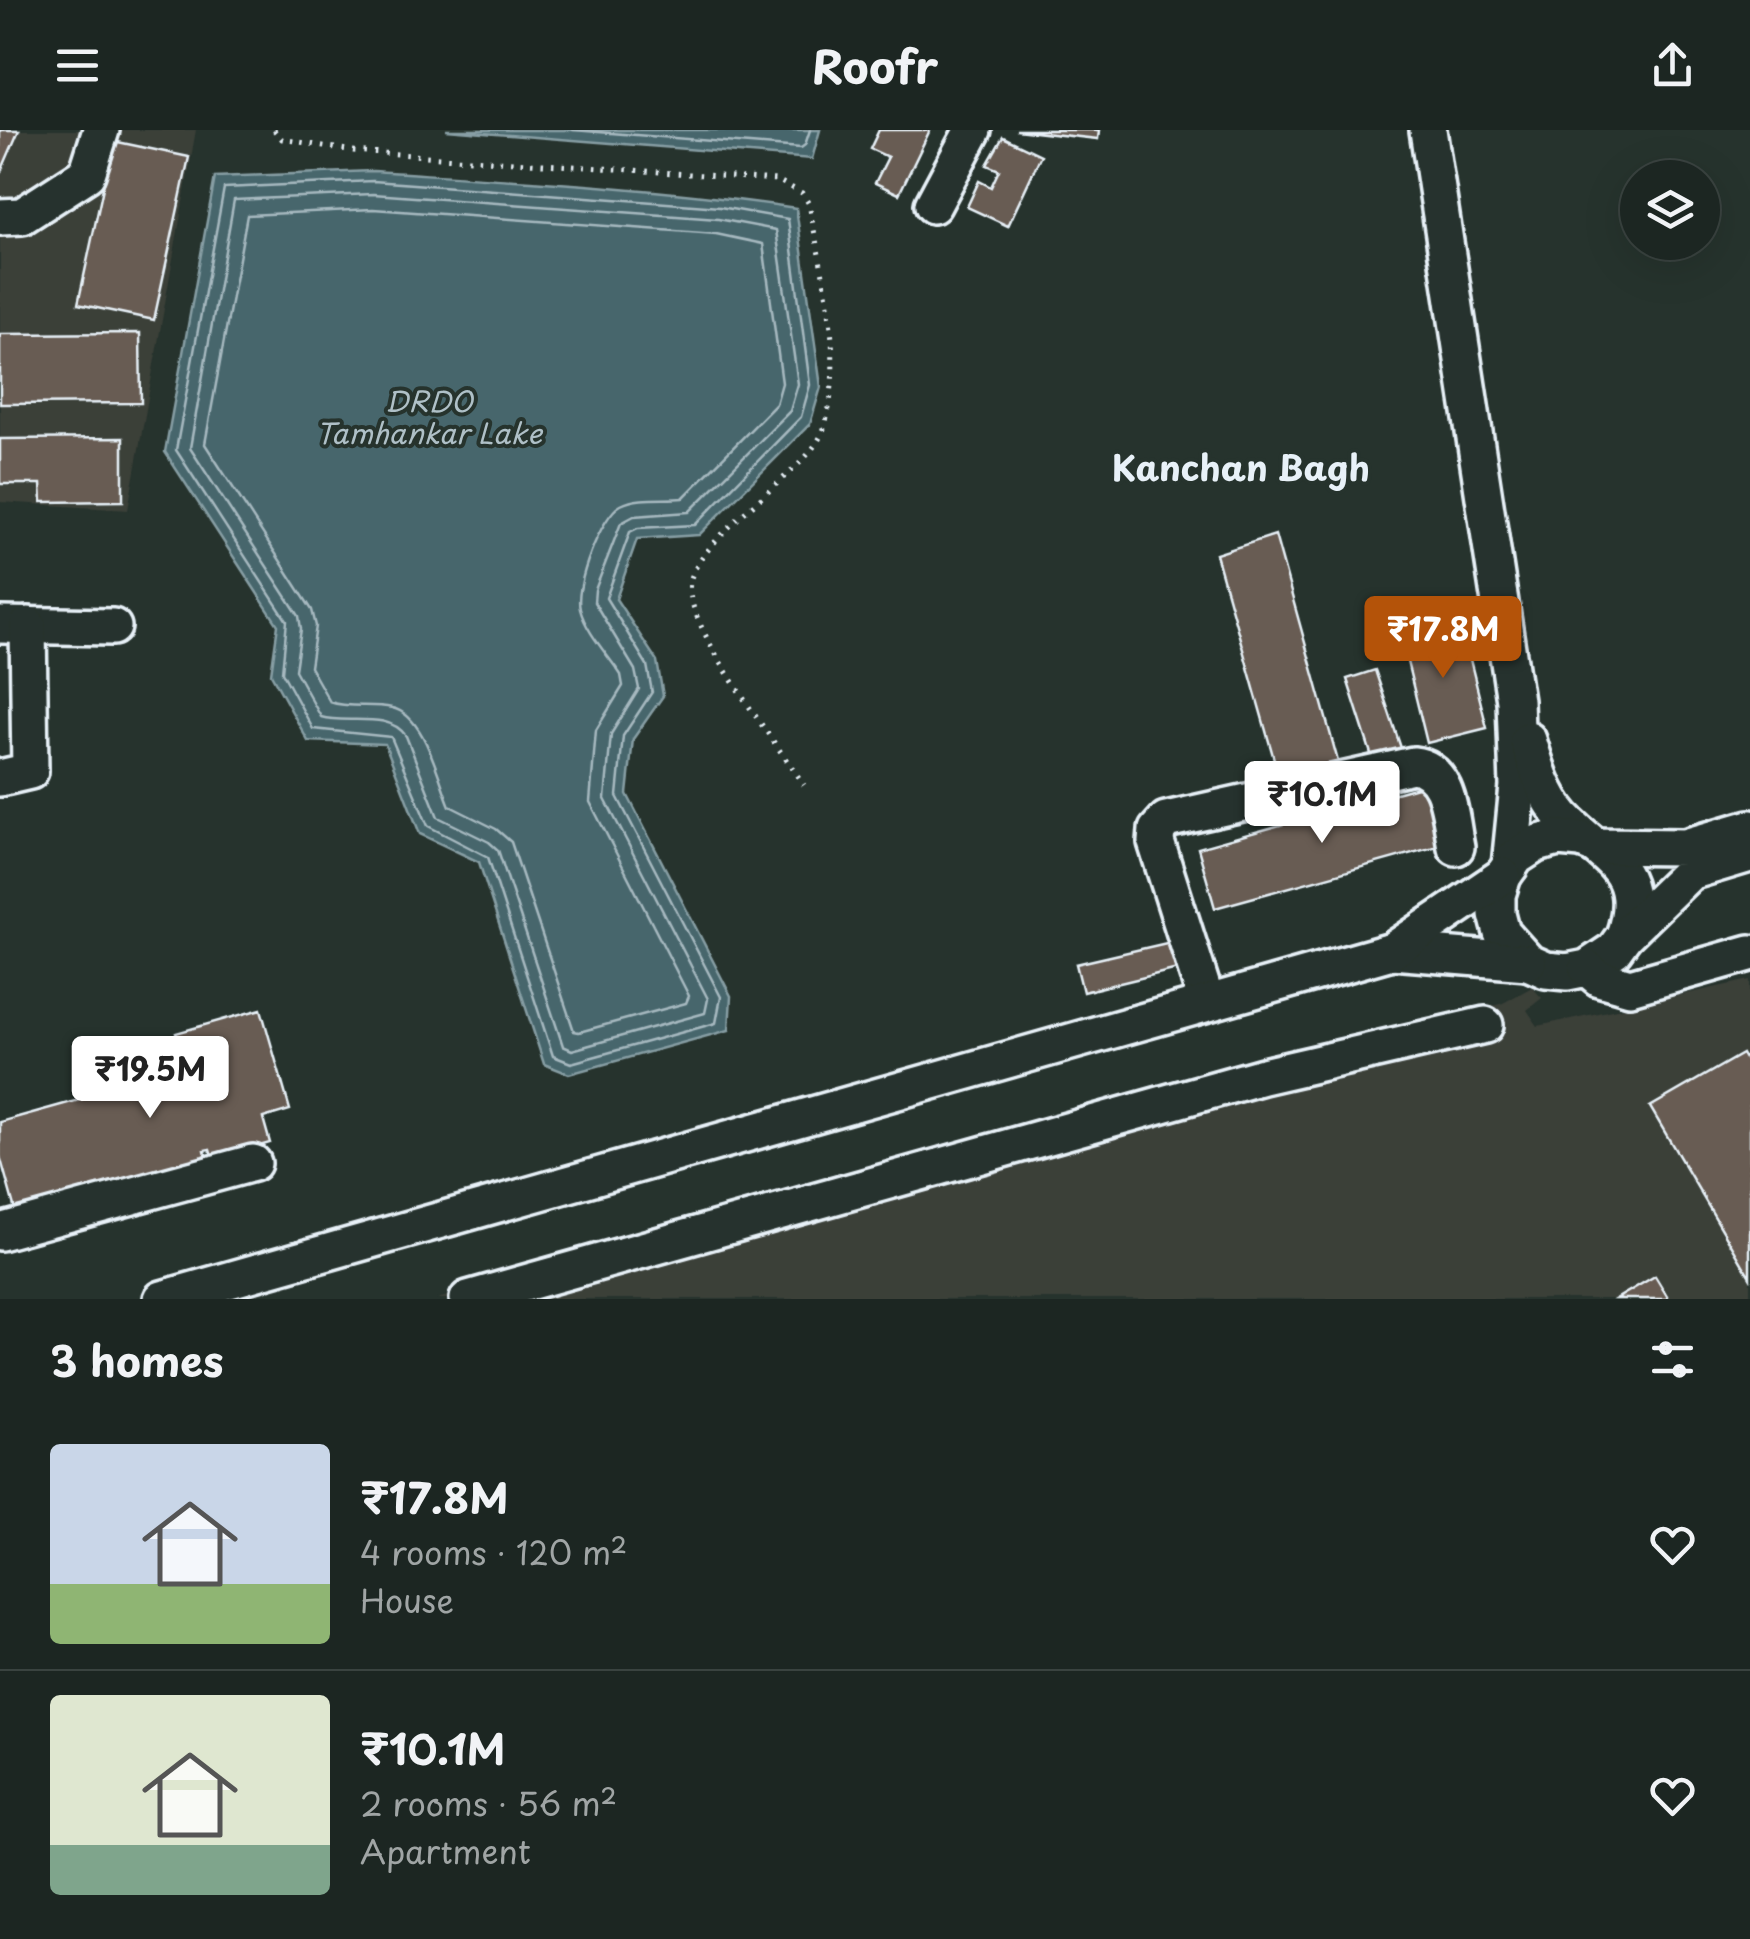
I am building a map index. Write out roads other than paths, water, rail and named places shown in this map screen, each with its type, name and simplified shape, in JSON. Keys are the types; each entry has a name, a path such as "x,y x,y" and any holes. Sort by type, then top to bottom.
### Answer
{"street":[{"path":"0,217 22,216 87,174 101,130"},
{"path":"934,206 974,130"},
{"path":"1428,130 1516,702 1518,786 1507,871 1497,895 1502,932 1528,962 1546,970 1567,972 1586,968 1602,961 1690,872 1750,854"},
{"path":"0,778 30,771 14,625 112,627"},
{"path":"1516,702 1542,784 1563,816 1617,863 1627,880 1630,918 1624,936"},
{"path":"1207,1003 1156,842 1156,830 1166,820 1413,765 1426,767 1442,783 1456,847"},
{"path":"162,1299 1392,951 1507,871 1536,844 1558,838 1597,846 1685,847 1750,828"},
{"path":"1392,951 1528,962"},
{"path":"1586,968 1598,978 1630,986 1750,953"},
{"path":"468,1299 1263,1076 1486,1025"},
{"path":"0,1232 253,1163"}],"water":[{"path":"446,130 820,130 812,159"},
{"name":"DRDO Tamhankar Lake","path":"373,171 638,189 796,208 821,387 810,424 699,535 637,539 616,599 657,661 663,696 633,739 627,794 731,996 729,1030 569,1074 544,1064 479,862 420,834 385,744 308,741 271,674 278,625 165,452 215,177"}],"district":[{"name":"Kanchan Bagh","path":"1241,469"}]}
